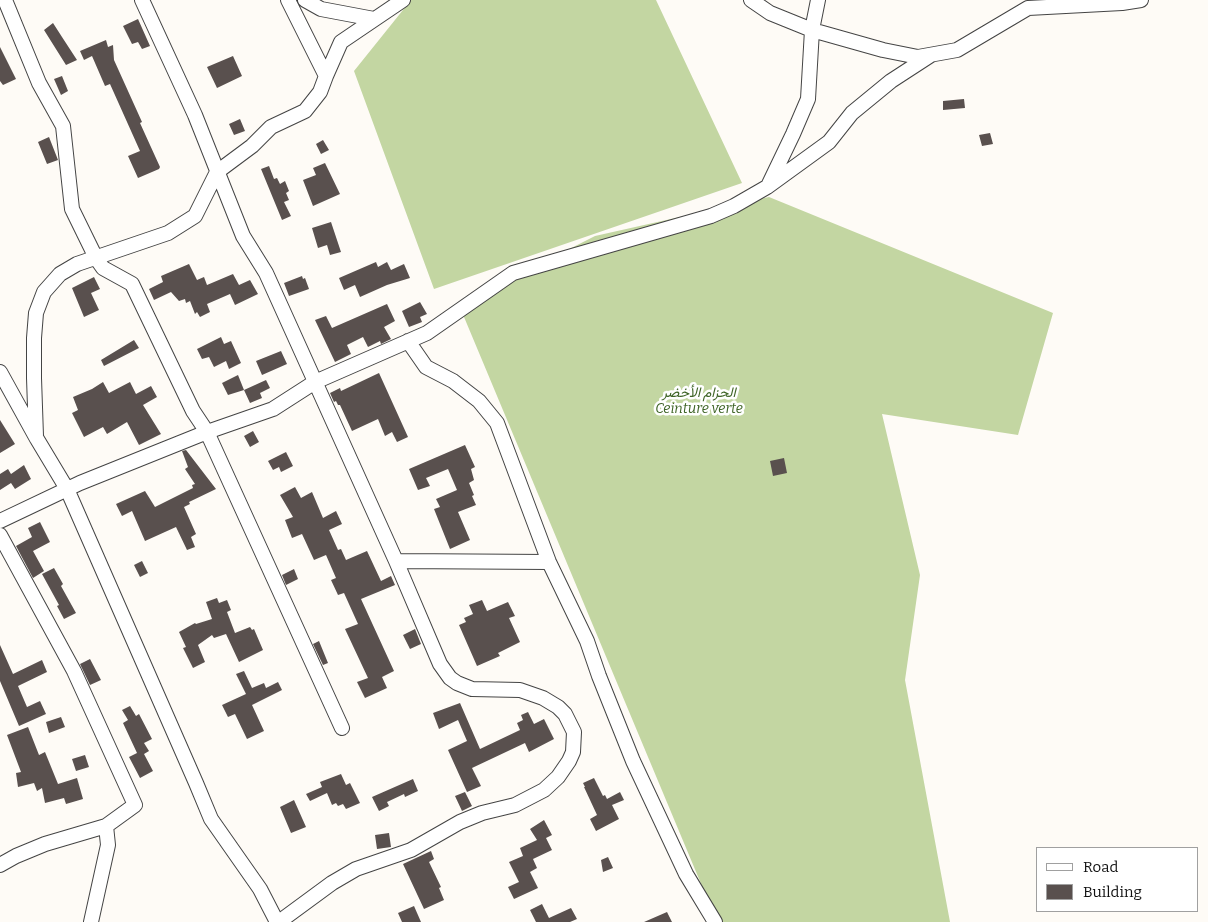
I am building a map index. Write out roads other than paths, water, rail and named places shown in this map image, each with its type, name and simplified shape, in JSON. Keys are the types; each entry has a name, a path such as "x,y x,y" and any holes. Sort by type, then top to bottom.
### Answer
{"street":[{"path":"4,0 38,83 63,126 72,209 96,258 103,268 132,284 192,410 207,432 342,728"},
{"path":"0,372 3,387 67,489 211,819 260,889 278,922 332,883 356,869 411,850 471,818 516,804 536,795 558,777 573,752 574,732 558,707 536,694 520,690 472,689 450,678 440,664 396,561 266,273 243,236 195,115 142,0"},
{"path":"288,0 326,76"},
{"path":"304,0 321,9 374,19"},
{"path":"37,439 34,378 36,313 44,292 60,274 77,264 168,233 195,216 217,172 252,146 271,127 305,112 320,92 341,42 403,0"},
{"path":"750,0 770,13 812,30 883,50 918,57 957,50 1028,8 1141,0"},
{"path":"767,187 794,134 808,99 812,30 818,0"},
{"path":"0,521 67,489 207,432 273,409 315,382 427,333 512,273 711,216 743,201 767,187 829,142 852,113 891,81 931,55"},
{"path":"408,342 426,367 453,381 479,401 497,423 549,562 587,641 637,770 686,874 715,922"},
{"path":"0,535 74,671 135,805 106,826 45,844 0,865"},
{"path":"396,561 549,562"},
{"path":"91,922 108,845 106,826"}],"park label":[{"name":"الحزام الأخضر Ceinture verte","path":"699,402"}]}
